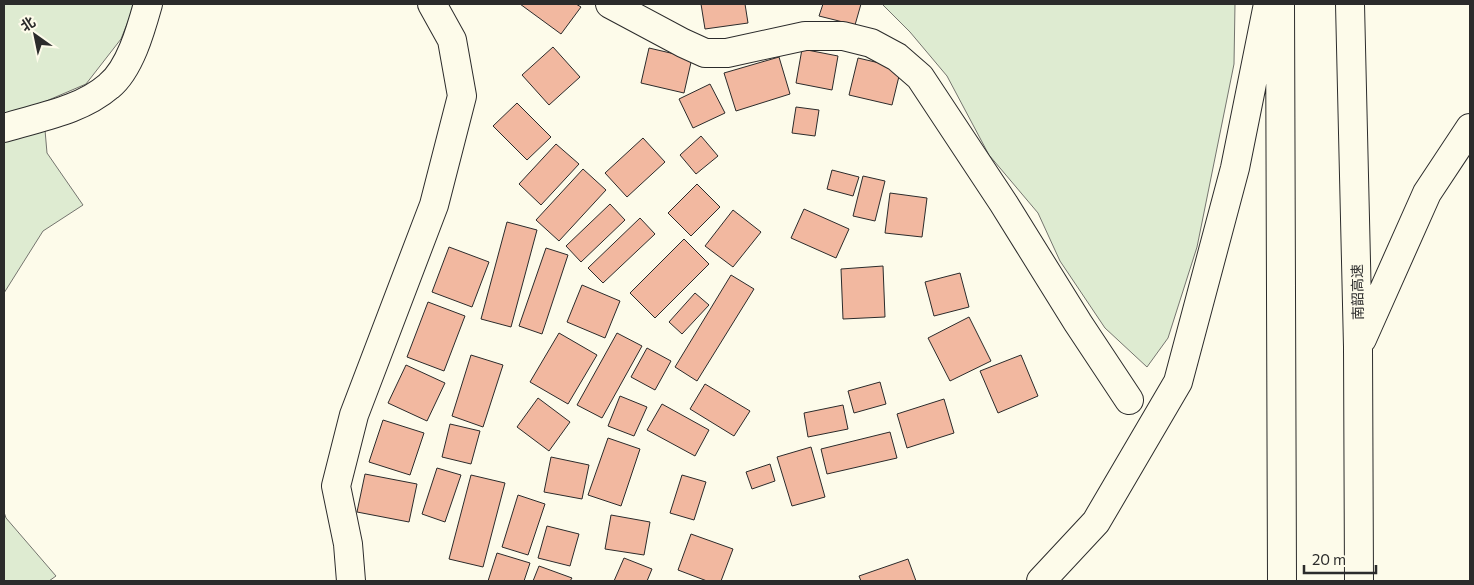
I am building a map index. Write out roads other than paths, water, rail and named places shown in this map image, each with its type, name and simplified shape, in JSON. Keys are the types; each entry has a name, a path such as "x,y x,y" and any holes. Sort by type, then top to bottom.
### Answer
{"main road":[{"path":"4,128 68,109 89,100 110,85 122,71 133,49 148,4"},
{"path":"351,581 348,544 336,486 354,415 434,205 462,96 452,40 432,4"},
{"path":"610,4 683,43 705,52 727,52 805,36 843,36 871,43 897,57 920,77 1004,204 1078,323 1129,400"},
{"path":"1041,581 1096,522 1178,382 1235,168 1268,4"},
{"path":"1280,4 1282,581"},
{"name":"南韶高速","path":"1350,4 1358,347 1359,576"},
{"path":"1358,347 1427,193 1470,128"}]}
